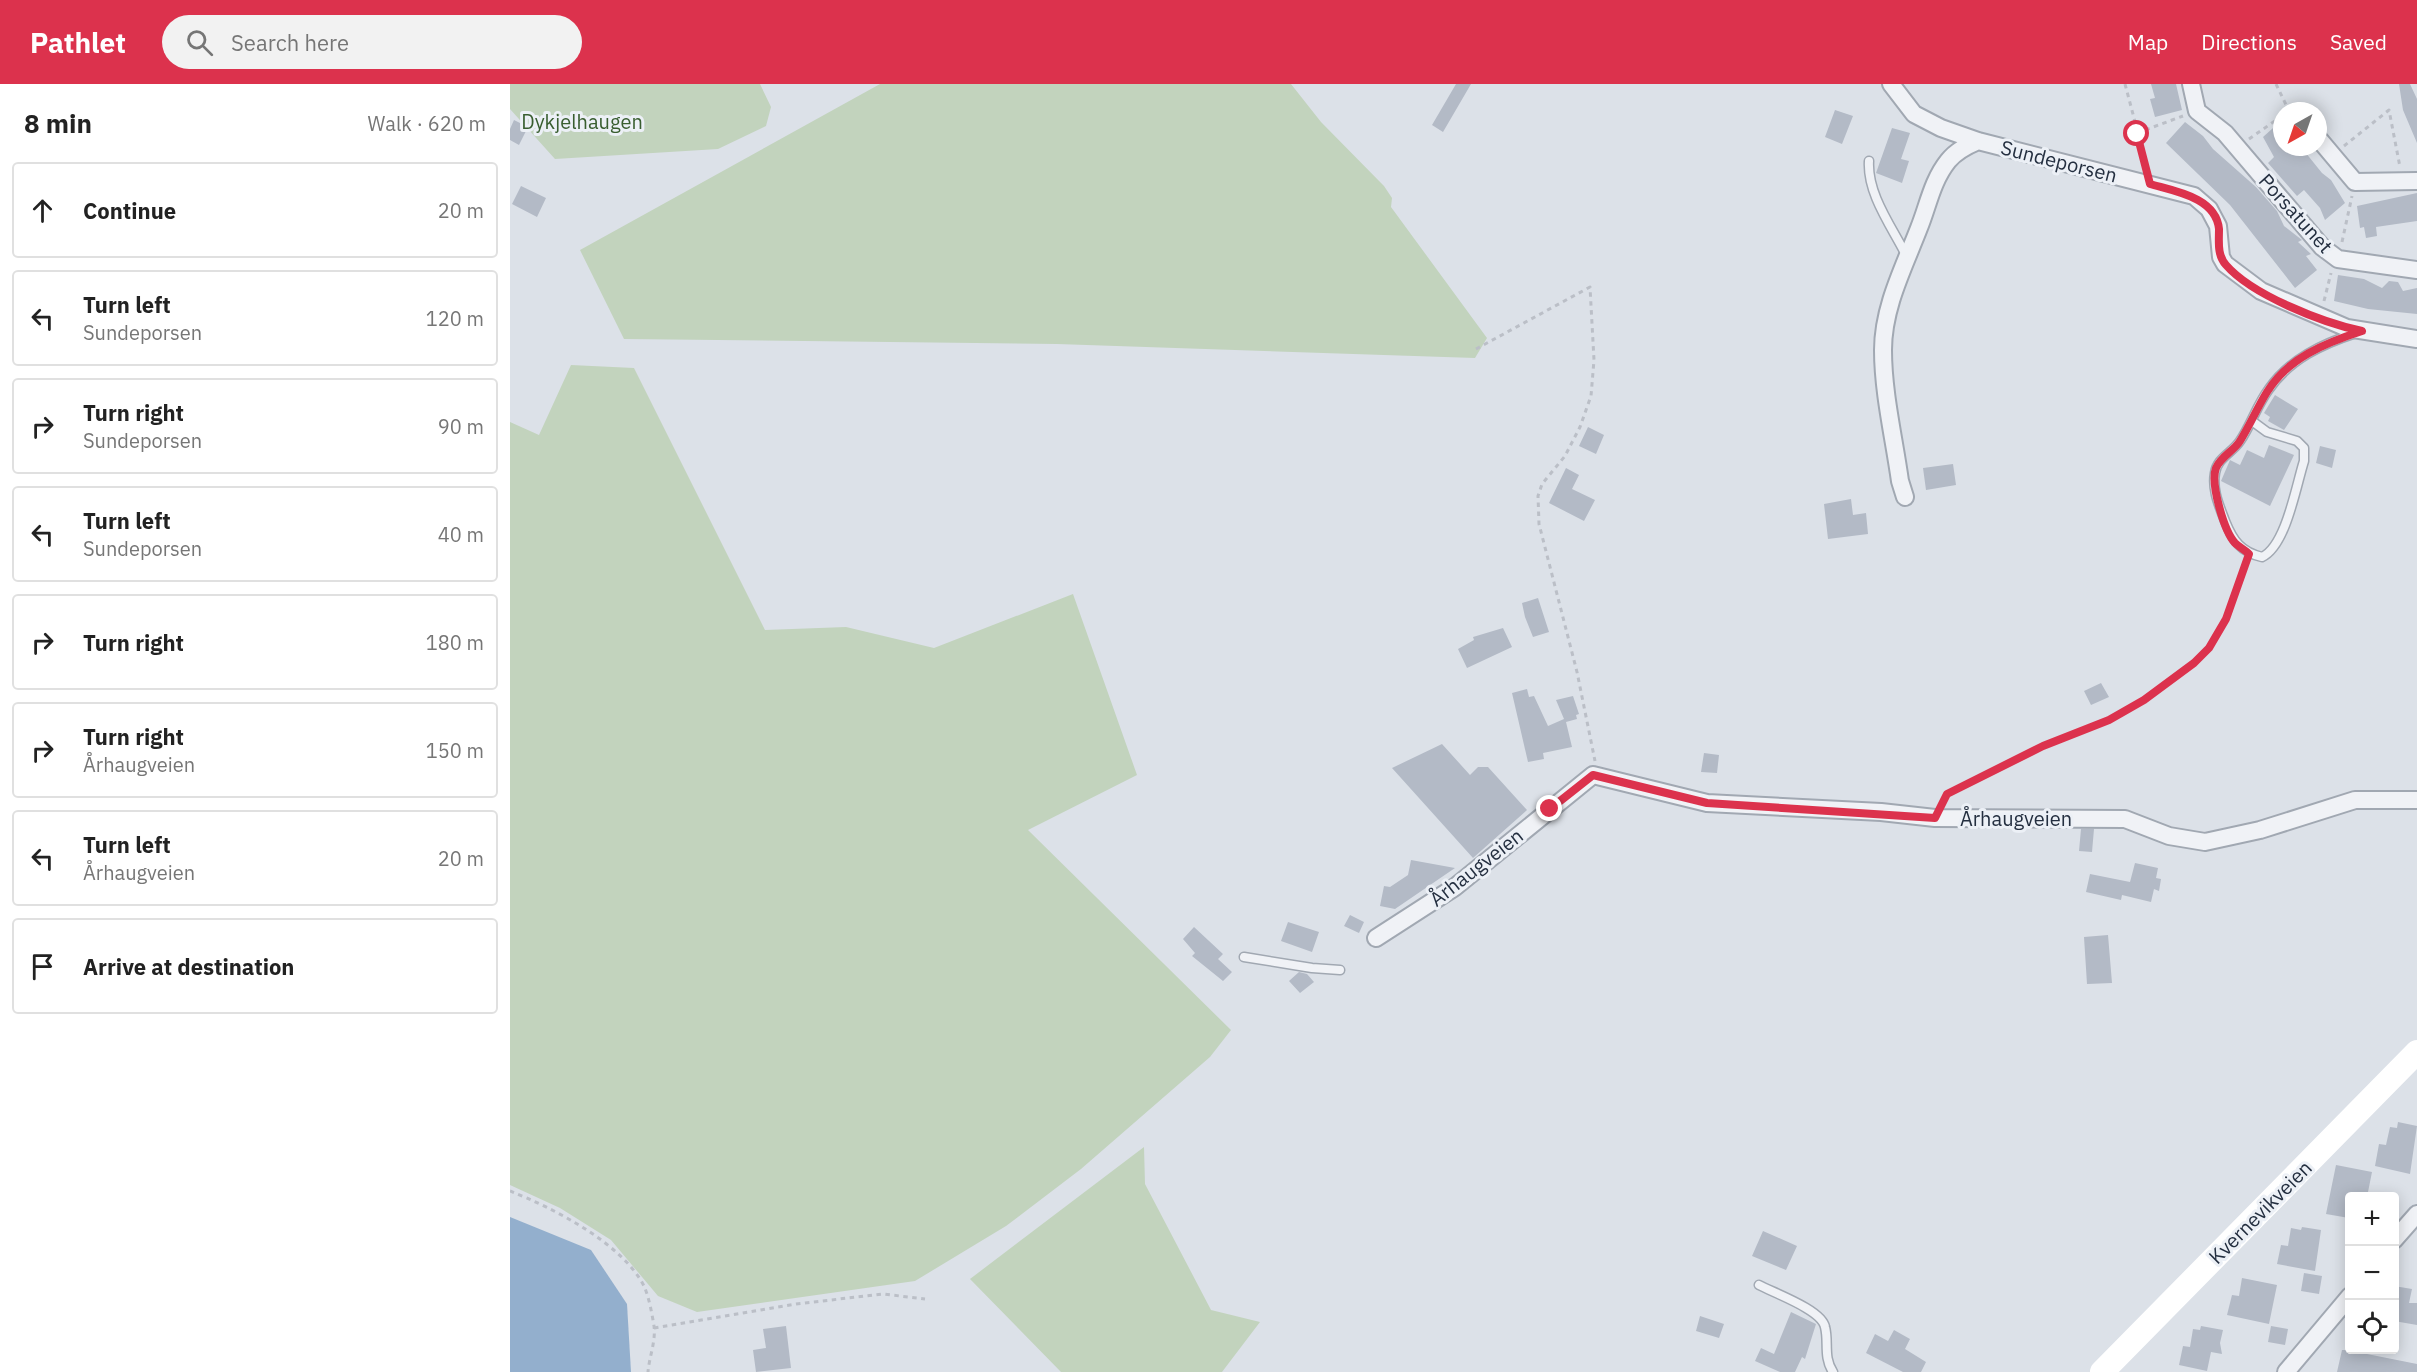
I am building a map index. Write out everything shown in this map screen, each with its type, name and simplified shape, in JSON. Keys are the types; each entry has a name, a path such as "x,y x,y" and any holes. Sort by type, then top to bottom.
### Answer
{"main road":[{"name":"Kvernevikveien","path":"2102,1372 2417,1052"}],"street":[{"name":"Sundeporsen","path":"1892,84 1914,114 1941,128 1977,141 2194,196 2209,209 2218,226 2221,257 2235,273 2261,291 2347,328 2417,339"},
{"path":"2191,84 2198,111"},
{"name":"Porsatunet","path":"2198,111 2225,133 2322,248 2338,259 2417,270"},
{"name":"Sundeporsen","path":"1905,497 1900,481 1883,350 1887,320 1906,255 1941,170 1955,153 1977,141"},
{"path":"2327,148 2355,182 2410,182"},
{"name":"Århaugveien","path":"1376,938 1455,887 1593,775 1707,803 1935,818 2125,819 2169,836 2205,842 2260,830 2355,800 2417,800"},
{"path":"2399,1234 2417,1214"},
{"path":"2286,1372 2346,1300"}],"lane":[{"path":"1869,161 1869,174 1873,187 1906,255"},
{"path":"2252,421 2267,432 2297,441 2304,448 2304,461 2279,542 2270,554 2262,557 2249,554 2233,542 2214,484 2215,469 2223,457 2238,444 2268,389 2291,365 2303,356 2362,331"},
{"path":"1244,957 1312,969 1340,970"},
{"path":"1759,1285 1810,1310 1821,1318 1826,1326 1828,1362 1833,1372"}],"path":[{"path":"2125,84 2150,184"},
{"path":"2276,84 2285,102"},
{"path":"2333,155 2389,110 2410,182"},
{"path":"2137,134 2198,111"},
{"path":"2237,147 2273,122"},
{"path":"1476,349 1590,287 1594,360 1592,396 1565,456 1542,484 1538,505 1539,524 1546,557 1596,756 1593,775"},
{"path":"1935,818 1947,794 2043,746 2109,720 2144,700 2194,663 2209,648 2226,619 2249,554"},
{"path":"510,1191 563,1217 611,1248 643,1285 654,1329 648,1372"},
{"path":"654,1329 796,1304 883,1294 925,1299"}],"green space":[{"name":"Dykjelhaugen","path":"510,84 760,84 771,107 766,126 718,149 555,159 510,109"},
{"path":"880,84 1291,84 1321,122 1384,186 1392,198 1391,207 1487,338 1475,358 1057,344 624,339 580,250"},
{"path":"571,365 634,368 765,630 846,627 934,648 1073,594 1137,775 1028,830 1231,1030 1210,1057 1081,1169 1006,1226 915,1281 697,1312 658,1296 611,1240 560,1208 510,1185 510,422 539,435"},
{"path":"1144,1147 1145,1184 1211,1310 1260,1322 1222,1372 1061,1372 970,1279"}],"water":[{"path":"510,1217 591,1250 627,1304 631,1372 510,1372"}],"building":[{"path":"1456,84 1471,84 1443,132 1432,125"},
{"path":"2151,84 2176,84 2182,110 2155,117 2150,99 2155,98"},
{"path":"2399,84 2410,84 2417,99 2417,143 2403,110"},
{"path":"1835,110 1853,116 1842,144 1825,137"},
{"path":"514,120 528,127 519,145 510,140 510,129"},
{"path":"2185,122 2203,136 2213,149 2256,187 2277,211 2284,226 2302,240 2298,242 2311,254 2306,256 2317,270 2295,288 2230,205 2166,143"},
{"path":"1892,128 1910,133 1901,159 1909,161 1902,183 1876,173"},
{"path":"2273,128 2273,155 2263,137"},
{"path":"2308,156 2331,180 2345,203 2325,220 2320,208 2304,190 2297,196 2268,163 2274,157"},
{"path":"521,186 546,198 537,217 512,204"},
{"path":"2417,193 2417,221 2376,227 2377,236 2366,238 2364,227 2360,228 2357,206"},
{"path":"2338,275 2364,279 2382,288 2389,281 2398,282 2403,291 2417,288 2417,314 2368,309 2334,301"},
{"path":"2275,395 2298,409 2284,430 2268,421 2270,417 2264,413"},
{"path":"1588,427 1604,435 1596,454 1579,446"},
{"path":"2269,445 2294,455 2270,506 2221,481 2230,460 2240,465 2247,450 2264,458"},
{"path":"2320,446 2336,450 2332,468 2316,463"},
{"path":"1953,464 1956,485 1926,490 1923,468"},
{"path":"1566,468 1579,475 1572,489 1595,500 1584,521 1549,503"},
{"path":"1851,499 1853,515 1866,513 1868,534 1828,539 1824,504"},
{"path":"1538,598 1549,632 1533,637 1522,603"},
{"path":"1503,628 1512,647 1467,668 1458,649 1474,640 1473,637"},
{"path":"2101,683 2109,697 2091,705 2084,691"},
{"path":"1527,689 1529,697 1534,696 1548,726 1564,719 1556,700 1573,696 1579,714 1576,715 1577,719 1566,722 1572,747 1543,753 1544,759 1528,762 1512,693"},
{"path":"1442,744 1470,775 1478,767 1488,767 1527,810 1473,858 1392,768"},
{"path":"1704,753 1719,755 1717,773 1701,772"},
{"path":"2081,829 2094,829 2092,852 2079,851"},
{"path":"1411,860 1455,868 1395,909 1380,906 1384,886 1390,887 1408,875"},
{"path":"2135,863 2158,868 2156,878 2161,879 2159,891 2154,889 2151,902 2122,895 2121,900 2086,892 2090,874 2130,882"},
{"path":"1350,915 1364,922 1359,933 1344,926"},
{"path":"1288,922 1319,932 1312,952 1281,941"},
{"path":"1194,927 1223,954 1218,959 1232,972 1223,981 1192,956 1195,953 1183,939"},
{"path":"2108,935 2112,983 2087,984 2084,937"},
{"path":"1299,972 1307,974 1314,982 1300,993 1289,981"},
{"path":"2398,1122 2417,1126 2410,1174 2375,1166 2379,1144 2386,1145 2390,1127 2397,1128"},
{"path":"2336,1165 2372,1172 2368,1192 2345,1192 2345,1217 2326,1214"},
{"path":"2302,1227 2321,1230 2315,1271 2277,1264 2281,1245 2288,1246 2291,1228 2301,1230"},
{"path":"1763,1231 1797,1246 1786,1270 1752,1256"},
{"path":"2304,1273 2322,1276 2319,1294 2301,1291"},
{"path":"2242,1278 2277,1285 2269,1324 2227,1315 2232,1295 2239,1296"},
{"path":"2399,1287 2412,1289 2409,1303 2417,1303 2417,1325 2399,1322"},
{"path":"1791,1312 1816,1324 1805,1359 1802,1357 1795,1372 1780,1372 1755,1361 1761,1348 1774,1354"},
{"path":"1700,1316 1724,1324 1719,1338 1696,1331"},
{"path":"786,1326 791,1368 756,1372 753,1350 766,1348 763,1329"},
{"path":"2201,1326 2223,1330 2220,1343 2222,1354 2211,1352 2207,1371 2179,1365 2183,1346 2190,1347 2193,1329 2200,1330"},
{"path":"2271,1326 2288,1329 2285,1345 2268,1342"},
{"path":"1894,1330 1910,1339 1905,1349 1926,1362 1921,1372 1903,1372 1866,1353 1875,1334 1888,1341"},
{"path":"2342,1350 2345,1350 2345,1354 2367,1354 2417,1364 2417,1372 2337,1372"}],"route":[{"path":"1550,809 1593,775 1707,803 1741,807 1881,812 1935,818 1947,794 2043,746 2109,720 2144,700 2194,663 2209,648 2226,619 2249,554 2233,542 2217,500 2214,484 2215,469 2223,457 2238,444 2268,389 2291,365 2303,356 2362,331 2347,328 2290,305 2261,291 2235,273 2221,257 2218,226 2209,209 2194,196 2150,184 2137,134"}]}
